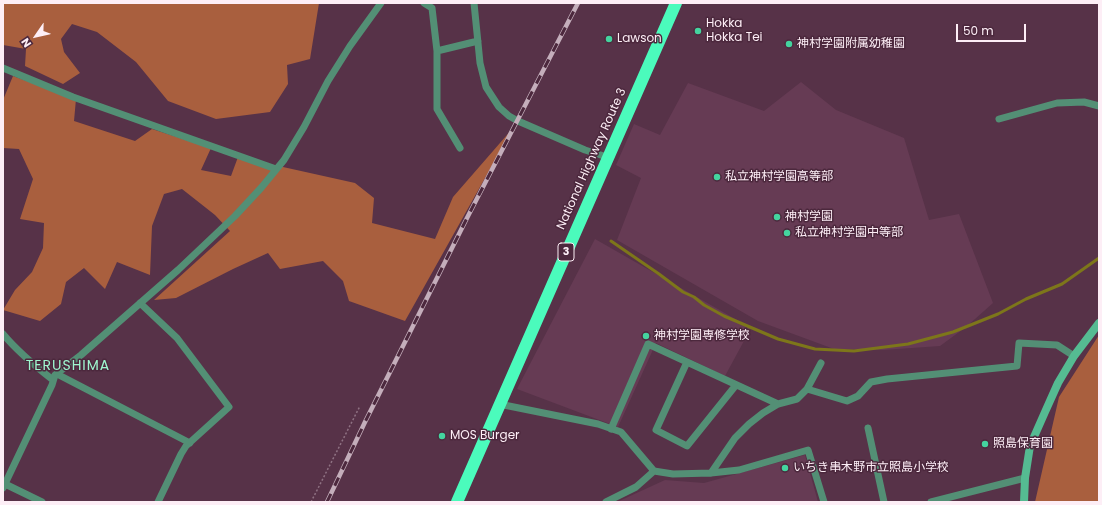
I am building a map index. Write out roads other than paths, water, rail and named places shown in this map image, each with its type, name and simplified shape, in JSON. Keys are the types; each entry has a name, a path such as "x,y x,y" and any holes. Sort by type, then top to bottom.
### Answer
{"highway":[{"name":"National Highway Route 3","path":"457,502 607,157 676,3"}],"street":[{"path":"42,502 4,485 55,377 178,270 235,216 261,188 284,160 304,127 328,81 380,3"},
{"path":"424,3 432,8 437,51 437,108 460,148"},
{"path":"474,3 480,63 486,87 499,107 509,116 585,150 607,157"},
{"path":"437,51 478,41"},
{"path":"3,68 73,97 276,169"},
{"path":"999,119 1057,103 1084,102 1099,106"},
{"path":"140,303 177,338 229,407 190,443 181,454 158,502"},
{"path":"1024,502 1025,478 1030,446 1058,383 1074,356 1099,323"},
{"path":"3,334 14,347 38,369 190,443"},
{"path":"807,389 847,401 858,396 871,382 887,379 1016,366 1019,343 1057,345 1074,356"},
{"path":"611,428 648,344 778,404"},
{"path":"687,362 656,430 687,446 736,385"},
{"path":"711,474 735,438 763,412 778,404 798,399 807,389 821,364"},
{"path":"499,404 592,422 621,432 654,471 673,474 711,474 739,470 808,450 824,502"},
{"path":"868,428 884,502"},
{"path":"606,502 636,487 654,471"},
{"path":"931,502 1025,478"}],"waterway":[{"path":"611,241 683,292 694,297 704,305 724,316 778,339 815,349 854,351 908,344 953,332 998,314 1026,299 1062,284 1099,258"}],"railway":[{"path":"327,502 365,422 468,216 578,3"}],"place":[{"name":"Hokka Hokka Tei","path":"698,31"},
{"name":"Lawson","path":"609,39"},
{"name":"神村学園附属幼稚園","path":"789,44"},
{"name":"私立神村学園高等部","path":"717,177"},
{"name":"神村学園","path":"777,217"},
{"name":"私立神村学園中等部","path":"787,233"},
{"name":"神村学園専修学校","path":"646,336"},
{"name":"MOS Burger","path":"442,436"},
{"name":"照島保育園","path":"985,444"},
{"name":"いちき串木野市立照島小学校","path":"785,468"}],"district":[{"name":"TERUSHIMA","path":"68,366"}]}
